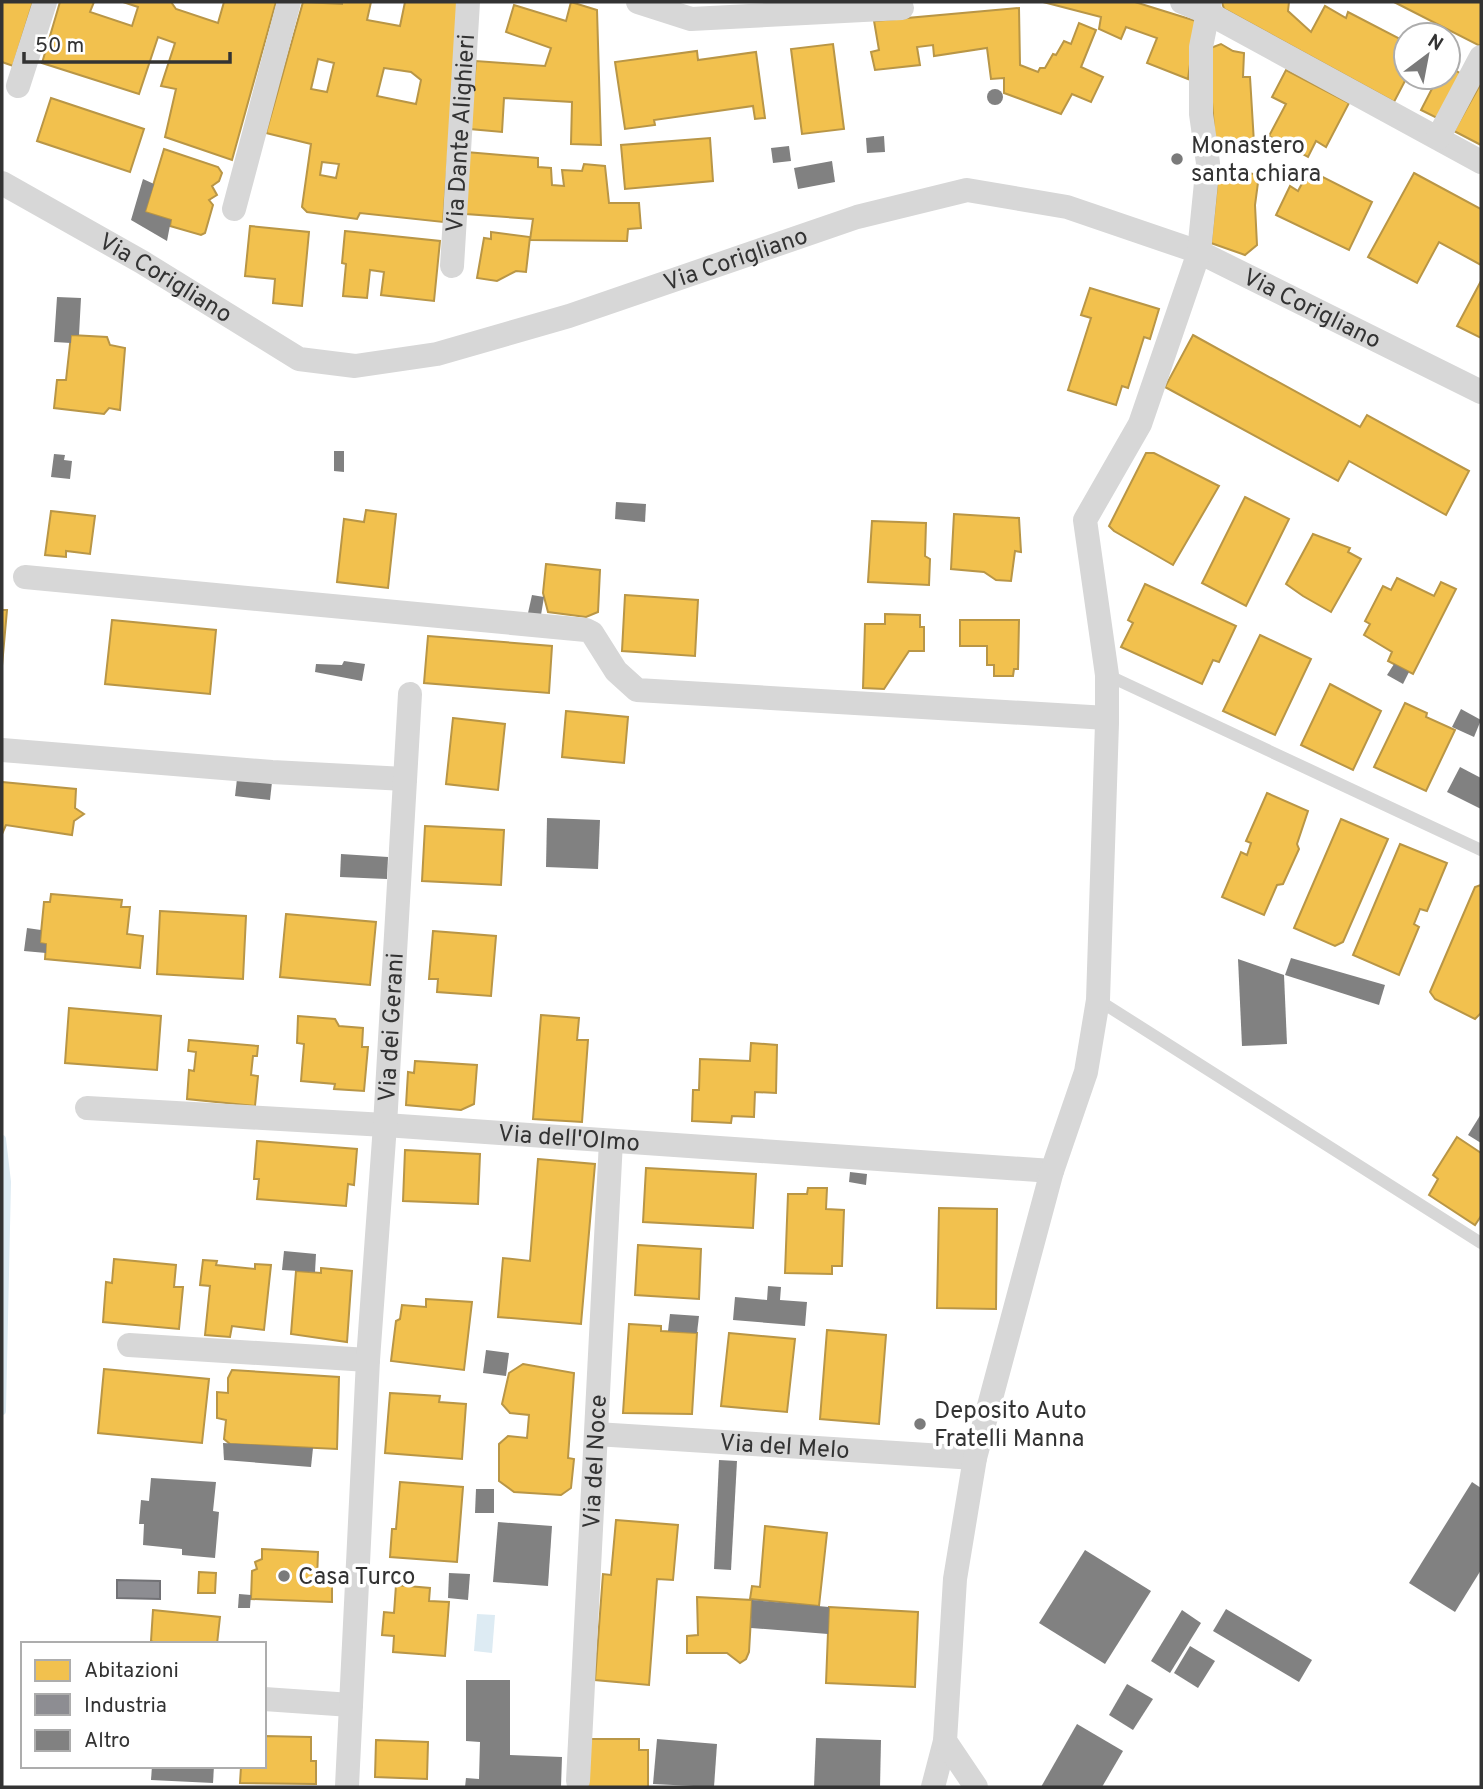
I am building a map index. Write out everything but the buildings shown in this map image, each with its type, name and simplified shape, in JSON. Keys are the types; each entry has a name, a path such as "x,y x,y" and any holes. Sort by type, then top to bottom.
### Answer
{"street":[{"path":"18,86 45,2"},
{"path":"234,209 289,2"},
{"name":"Via Dante Alighieri","path":"452,266 468,2"},
{"path":"638,2 691,19 902,8"},
{"path":"1182,2 1209,7 1481,162"},
{"path":"933,1787 945,1741 955,1579 975,1458 1052,1171 1086,1072 1097,1000 1107,675 1085,520 1140,424 1199,252 1208,163 1200,114 1201,47 1209,7"},
{"path":"1438,138 1481,57"},
{"name":"Via Corigliano","path":"2,183 142,262 299,359 355,366 437,354 569,316 857,217 967,190 1067,207 1199,252 1481,392"},
{"path":"25,578 586,631 592,633 616,671 637,690 1107,718"},
{"name":"Via dei Gerani","path":"347,1786 368,1360 386,1125 410,694"},
{"path":"2,750 272,772 405,779"},
{"name":"Via dell'Olmo","path":"87,1108 386,1125 1052,1171"},
{"name":"Via del Noce","path":"578,1781 611,1141"},
{"path":"129,1345 368,1360"},
{"name":"Via del Melo","path":"596,1434 975,1458"},
{"path":"266,1699 351,1705"},
{"path":"945,1741 976,1787"}],"lane":[{"path":"1107,675 1481,850"},
{"path":"1097,1000 1481,1243"}],"shaded area":[{"path":"477,1614 495,1615 492,1653 474,1651"}],"waterway":[{"path":"2,1139 7,1182 2,1411"}],"place":[{"name":"Monastero santa chiara","path":"1177,159"},
{"name":"Deposito Auto Fratelli Manna","path":"920,1424"},
{"name":"Casa Turco","path":"284,1576"}]}
